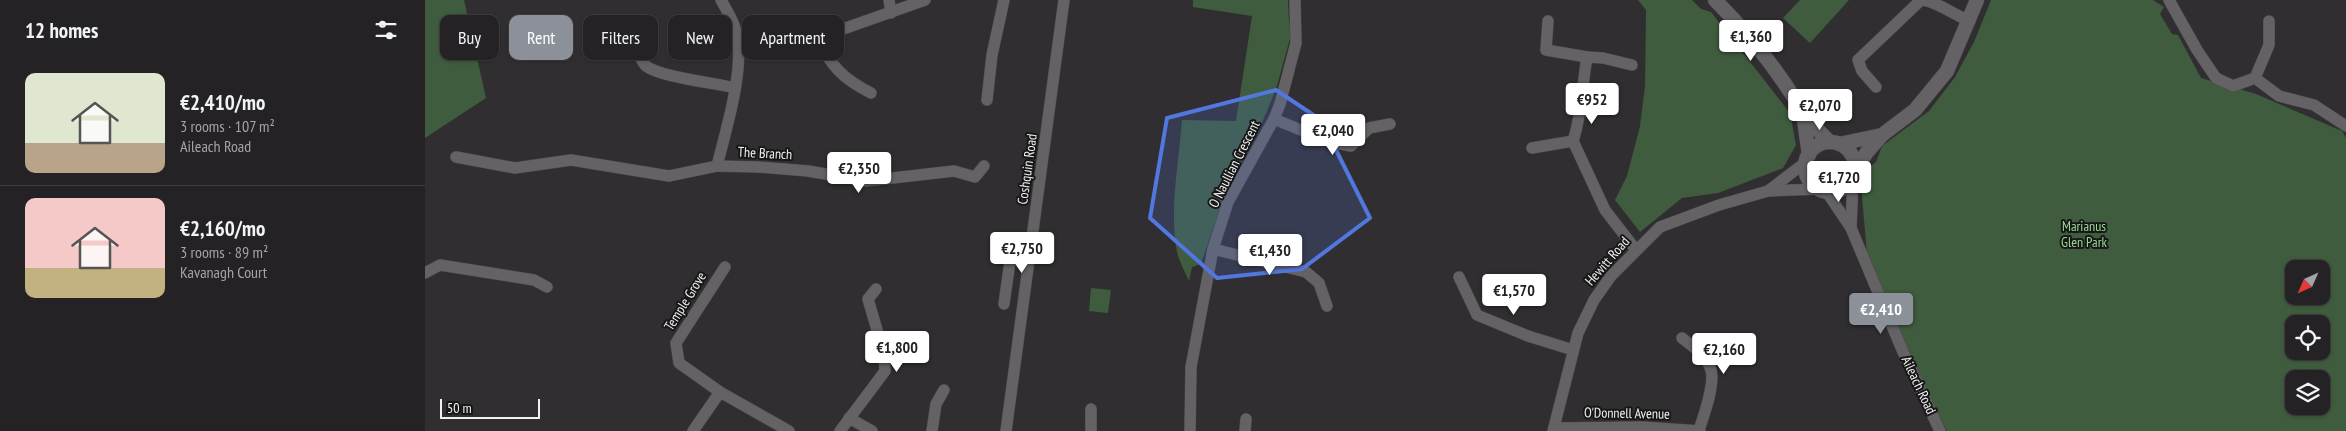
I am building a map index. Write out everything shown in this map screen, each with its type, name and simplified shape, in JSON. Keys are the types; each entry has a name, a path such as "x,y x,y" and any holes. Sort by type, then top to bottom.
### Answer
{"street":[{"name":"The Branch","path":"717,166 735,88 739,49 735,28 721,0"},
{"path":"889,0 891,13"},
{"path":"844,29 925,0"},
{"path":"987,100 991,55 1004,0"},
{"name":"Coshquin Road","path":"1006,431 1063,0"},
{"name":"O Naullian Crescent","path":"1190,431 1191,367 1213,249 1228,202 1274,119 1295,42 1295,0"},
{"path":"1715,0 1745,30 1785,84 1802,112 1835,143 1852,154 1854,174"},
{"path":"1876,87 1862,71 1858,60 1922,0 1934,2 1969,22"},
{"path":"1802,112 1809,179 1823,190 1841,189 1854,174 1867,152 1882,135 1915,110 1947,72 1977,0"},
{"path":"2169,0 2197,50 2216,78 2233,86 2255,78 2269,45 2269,21"},
{"path":"1548,21 1546,50 1587,58 1603,58 1631,65"},
{"path":"1587,58 1582,84 1580,120 1573,141 1605,210 1636,250"},
{"path":"643,60 646,66 680,79 711,82 735,88"},
{"path":"828,60 849,82 871,93"},
{"path":"2255,78 2279,96 2314,105 2346,126"},
{"path":"1274,119 1329,142 1351,146 1369,128 1390,124"},
{"path":"1808,158 1815,148 1882,135"},
{"path":"1532,148 1573,141"},
{"name":"The Branch","path":"456,157 515,168 571,160 669,176 717,166 758,167 807,171 867,182 954,171 975,177 985,166"},
{"name":"Hewitt Road","path":"1768,191 1808,158"},
{"name":"Aileach Road","path":"1851,228 1854,174"},
{"name":"Hewitt Road","path":"1553,430 1578,334 1594,300 1611,276 1660,227 1719,205 1768,191 1823,190"},
{"name":"Aileach Road","path":"1823,190 1851,228 1903,352 1940,431"},
{"path":"1004,304 1013,240"},
{"path":"1213,249 1305,272 1319,283 1327,306"},
{"path":"425,273 440,266 534,280 547,287"},
{"path":"1010,266 1027,267"},
{"name":"Temple Grove","path":"725,267 676,343 679,363 720,392 789,431"},
{"path":"1459,277 1477,315 1528,336 1573,350"},
{"path":"840,431 885,371 884,354 868,299 876,289"},
{"path":"1682,338 1697,350 1711,370 1709,400 1700,431"},
{"path":"931,431 936,404 944,390"},
{"path":"693,431 720,392"},
{"path":"1091,409 1091,431"},
{"path":"849,418 872,431"},
{"name":"O'Donnell Avenue","path":"1553,430 1643,429 1700,431"}],"highlighted area":[{"path":"1276,90 1321,120 1370,218 1302,269 1217,278 1150,218 1167,118"}],"green space":[{"path":"425,0 464,0 467,15 440,15 440,60 477,60 486,98 425,138"},
{"path":"1193,0 1288,0 1289,22 1293,28 1276,89 1259,130 1221,205 1201,264 1192,267 1189,281 1177,252 1174,219 1175,186 1182,120 1236,121 1252,16 1193,7"},
{"path":"1638,0 1692,0 1701,9 1711,12 1790,113 1796,145 1783,168 1718,193 1682,198 1640,232 1615,200 1627,176 1640,126 1645,86 1646,10"},
{"path":"1800,0 1849,0 1810,43 1783,18"},
{"name":"Marianus Glen Park","path":"1991,0 2153,0 2164,7 2160,14 2172,34 2178,35 2201,78 2256,94 2342,131 2346,138 2346,431 1947,431 1905,350 1867,254 1860,174 1876,162 1882,146 1929,111 1955,77 1974,42"},
{"path":"1091,288 1111,290 1108,313 1089,311"}]}
